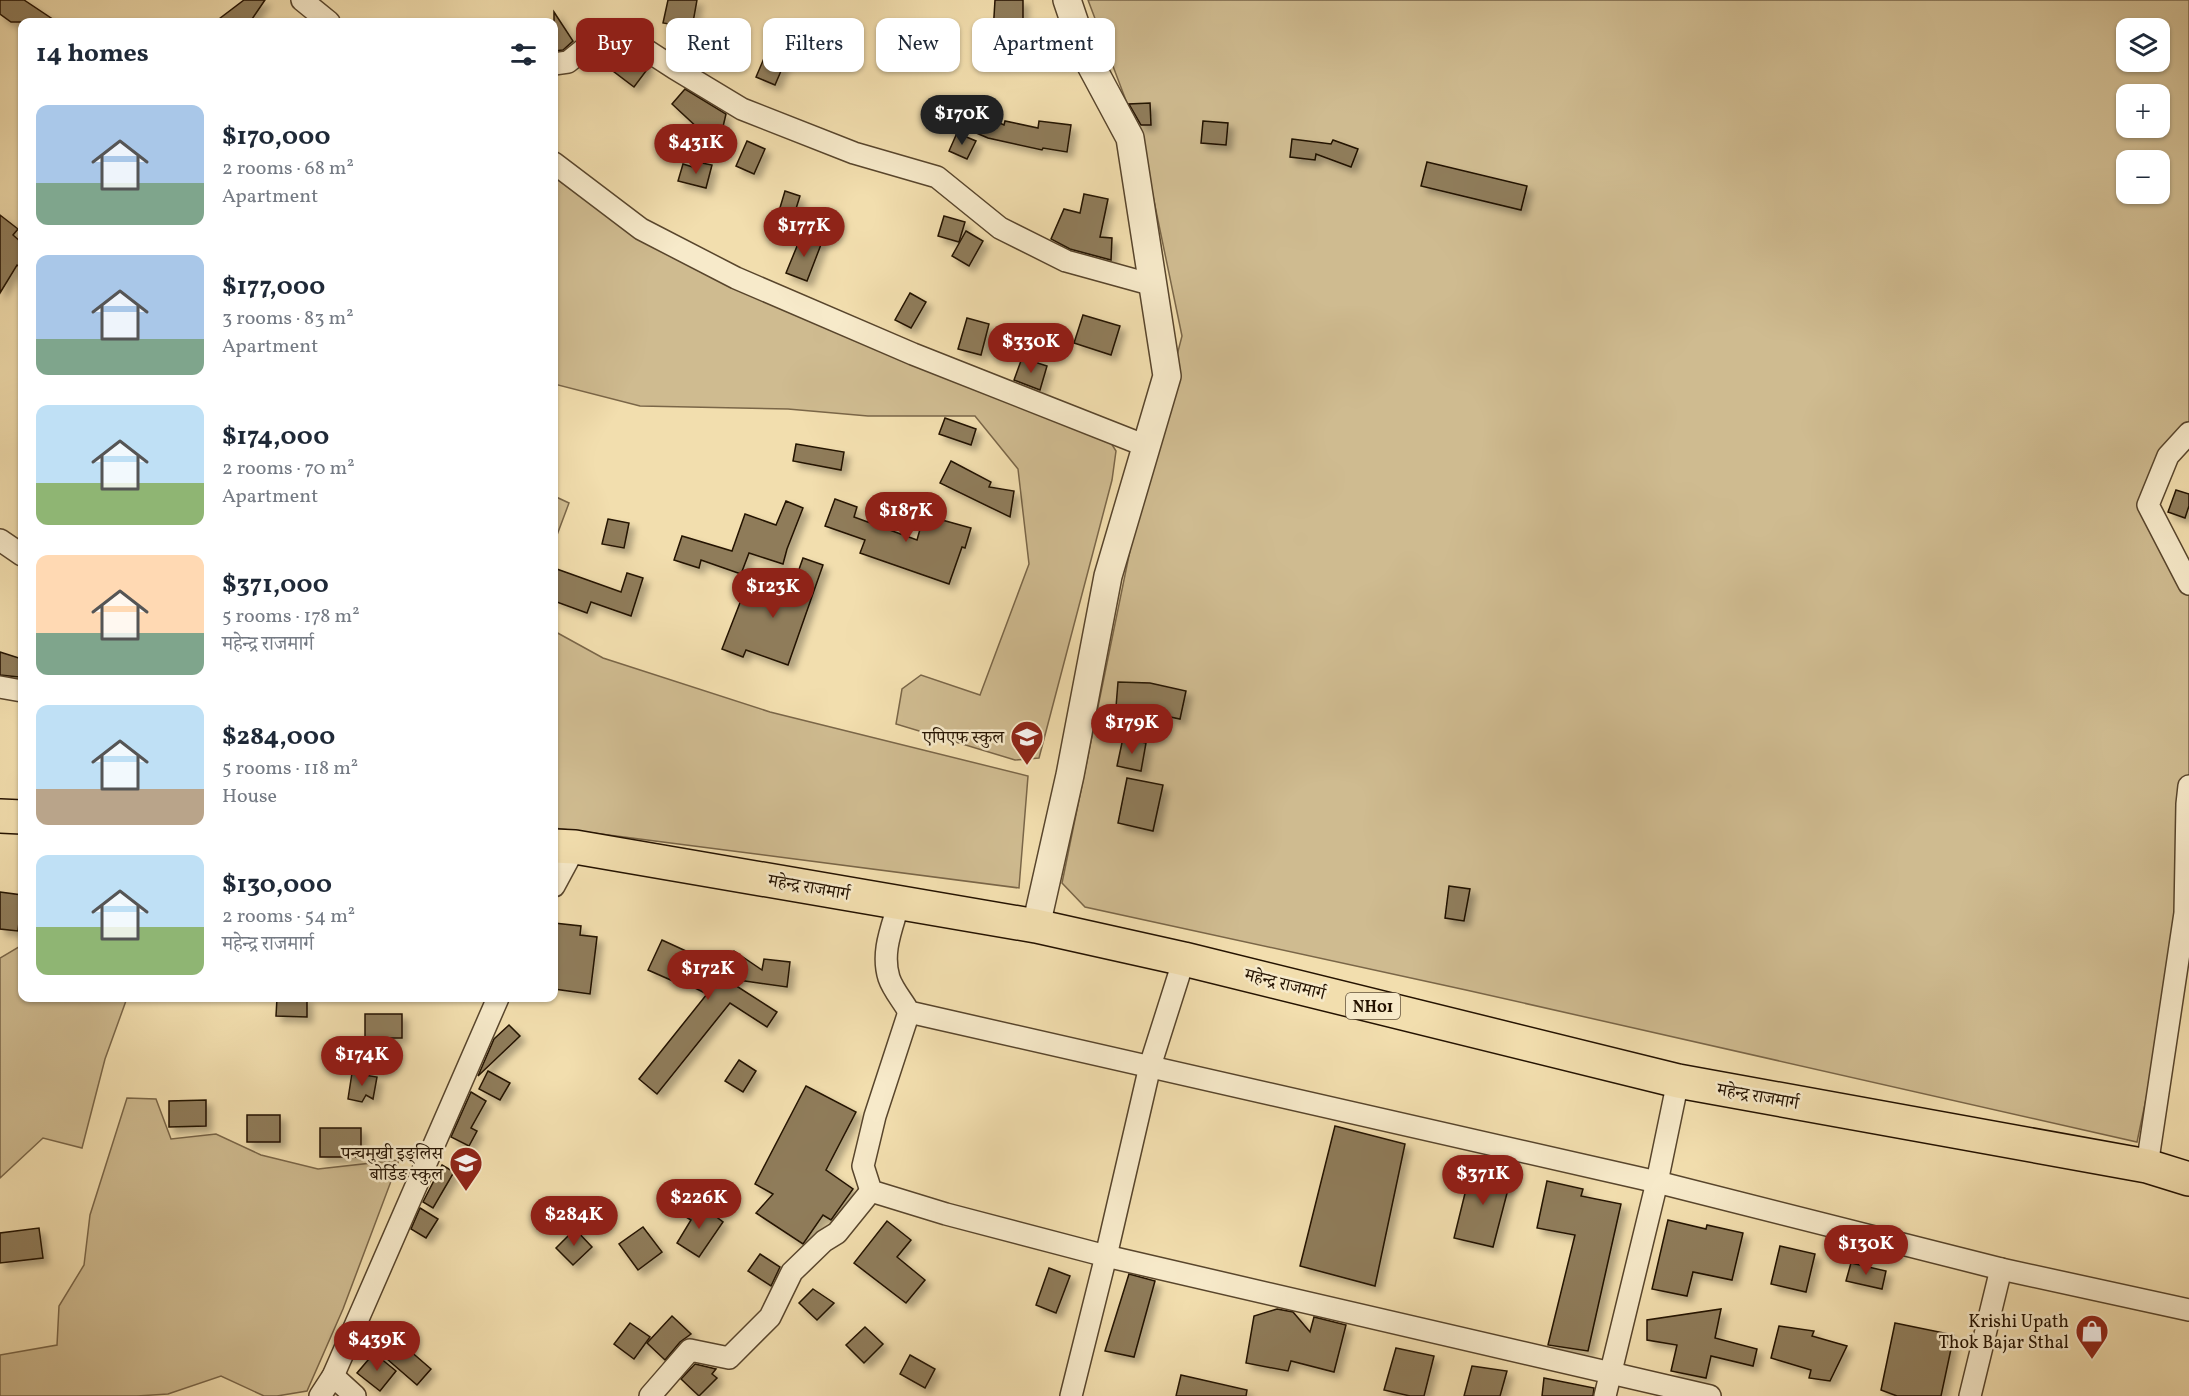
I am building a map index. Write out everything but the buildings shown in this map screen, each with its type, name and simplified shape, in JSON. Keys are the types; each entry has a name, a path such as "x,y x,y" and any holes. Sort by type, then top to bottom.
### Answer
{"highway":[{"path":"0,816 18,817"},
{"name":"महेन्द्र राजमार्ग","path":"564,846 1036,926 1184,959 1678,1081 2147,1166 2189,1179"}],"street":[{"path":"302,0 324,18"},
{"path":"1036,926 1070,775 1108,576 1167,376 1130,138 1086,56 1068,0"},
{"path":"558,64 568,63 604,33 620,33 742,109 854,153 937,177 1000,228 1066,261 1153,285"},
{"path":"558,166 641,229 736,278 913,354 1146,446"},
{"path":"2189,433 2168,456 2148,505 2189,584"},
{"path":"0,540 18,552"},
{"path":"0,687 18,691"},
{"path":"2147,1166 2184,913 2189,786"},
{"path":"558,870 564,846"},
{"path":"899,903 888,938 886,955 890,980 909,1012 1657,1182 2001,1269 2189,1310"},
{"path":"1071,1396 1150,1066 1184,959"},
{"path":"320,1396 333,1376 496,1002"},
{"path":"871,1191 863,1166 875,1116 909,1012"},
{"path":"1605,1396 1657,1182 1678,1081"},
{"path":"871,1191 946,1214 1106,1256 1710,1396"},
{"path":"650,1396 690,1350 729,1358 770,1317 792,1272 824,1240 837,1233 871,1191"},
{"path":"1970,1396 2001,1269"},
{"path":"333,1376 355,1396"}],"shaded area":[{"path":"1088,0 2189,0 2189,433 2148,505 2189,584 2189,786 2185,913 2137,1142 1466,990 1085,907 1062,883 1143,487 1182,336 1142,143 1115,72 1115,18 1095,18"},
{"path":"558,180 603,213 729,283 1108,438 1116,451 1112,480 1039,758 1015,760 896,724 902,689 921,675 980,695 1029,564 1018,469 975,416 868,416 788,409 640,406 558,385"},
{"path":"558,498 569,503 558,532"},
{"path":"558,633 603,658 770,712 1028,776 1019,888 558,829"},
{"path":"18,947 18,1002 126,1002 105,1059 82,1148 43,1138 0,1178 0,958"},
{"path":"127,1098 156,1099 171,1139 216,1134 261,1155 318,1169 399,1160 343,1309 307,1391 264,1396 221,1376 168,1394 0,1396 0,1355 57,1345 59,1306 84,1265 90,1215"}],"place":[{"name":"एपिएफ स्कुल","path":"1027,766"},
{"name":"पन्चमुखी इङ्लिस बोर्डिङ स्कुल","path":"466,1192"},
{"name":"Krishi Upath Thok Bajar Sthal","path":"2092,1360"}]}
